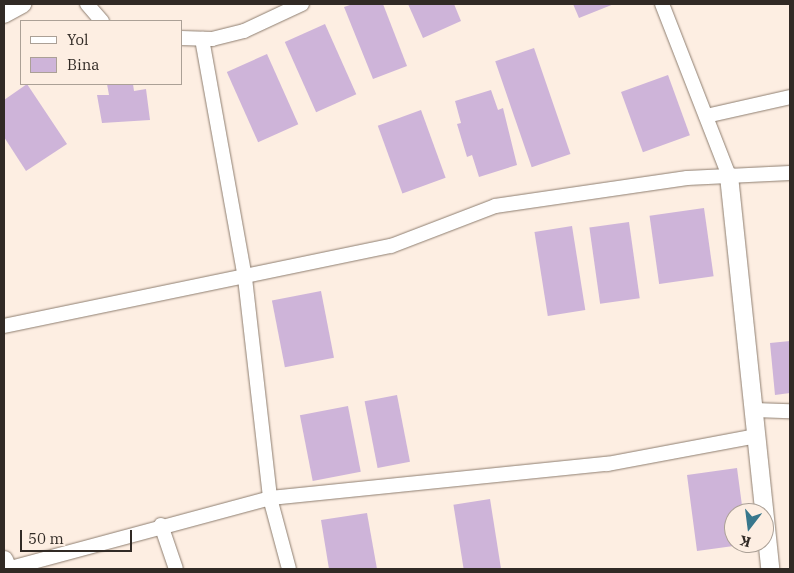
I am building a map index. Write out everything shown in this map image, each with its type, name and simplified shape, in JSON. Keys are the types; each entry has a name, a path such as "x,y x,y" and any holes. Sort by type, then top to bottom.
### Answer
{"street":[{"path":"4,14 22,4"},
{"path":"87,4 101,20"},
{"path":"182,38 202,39 244,31 302,4"},
{"path":"665,4 730,176 770,569"},
{"path":"202,39 245,278 270,498 289,569"},
{"path":"706,116 790,97"},
{"path":"4,326 245,278 392,246 495,206 687,178 790,173"},
{"path":"754,410 790,411"},
{"path":"4,560 8,569 161,525 270,498 607,464 756,436"},
{"path":"161,525 176,569"}],"building":[{"path":"353,4 383,4 407,66 373,79 344,7"},
{"path":"408,4 454,4 461,21 423,38"},
{"path":"573,4 614,4 579,18"},
{"path":"325,24 356,94 316,112 285,42"},
{"path":"534,48 570,154 532,167 495,61"},
{"path":"267,54 298,124 258,142 227,72"},
{"path":"668,75 690,135 643,152 621,92"},
{"path":"28,85 67,144 26,171 4,137 4,100"},
{"path":"107,85 133,85 134,91 146,89 150,120 102,123 97,95 109,95"},
{"path":"491,90 498,110 503,108 517,165 479,177 472,155 467,157 457,124 461,123 455,101"},
{"path":"421,110 446,178 402,193 378,126"},
{"path":"704,208 714,276 659,284 650,216"},
{"path":"629,222 640,298 600,304 589,228"},
{"path":"572,226 585,310 548,316 534,232"},
{"path":"321,291 334,358 285,367 272,301"},
{"path":"790,341 790,393 775,395 770,343"},
{"path":"397,395 410,462 378,468 365,401"},
{"path":"348,406 361,472 313,481 300,415"},
{"path":"737,468 742,503 724,503 724,547 697,551 687,475"},
{"path":"490,499 501,569 464,569 453,505"},
{"path":"367,513 377,569 329,569 321,520"}]}
